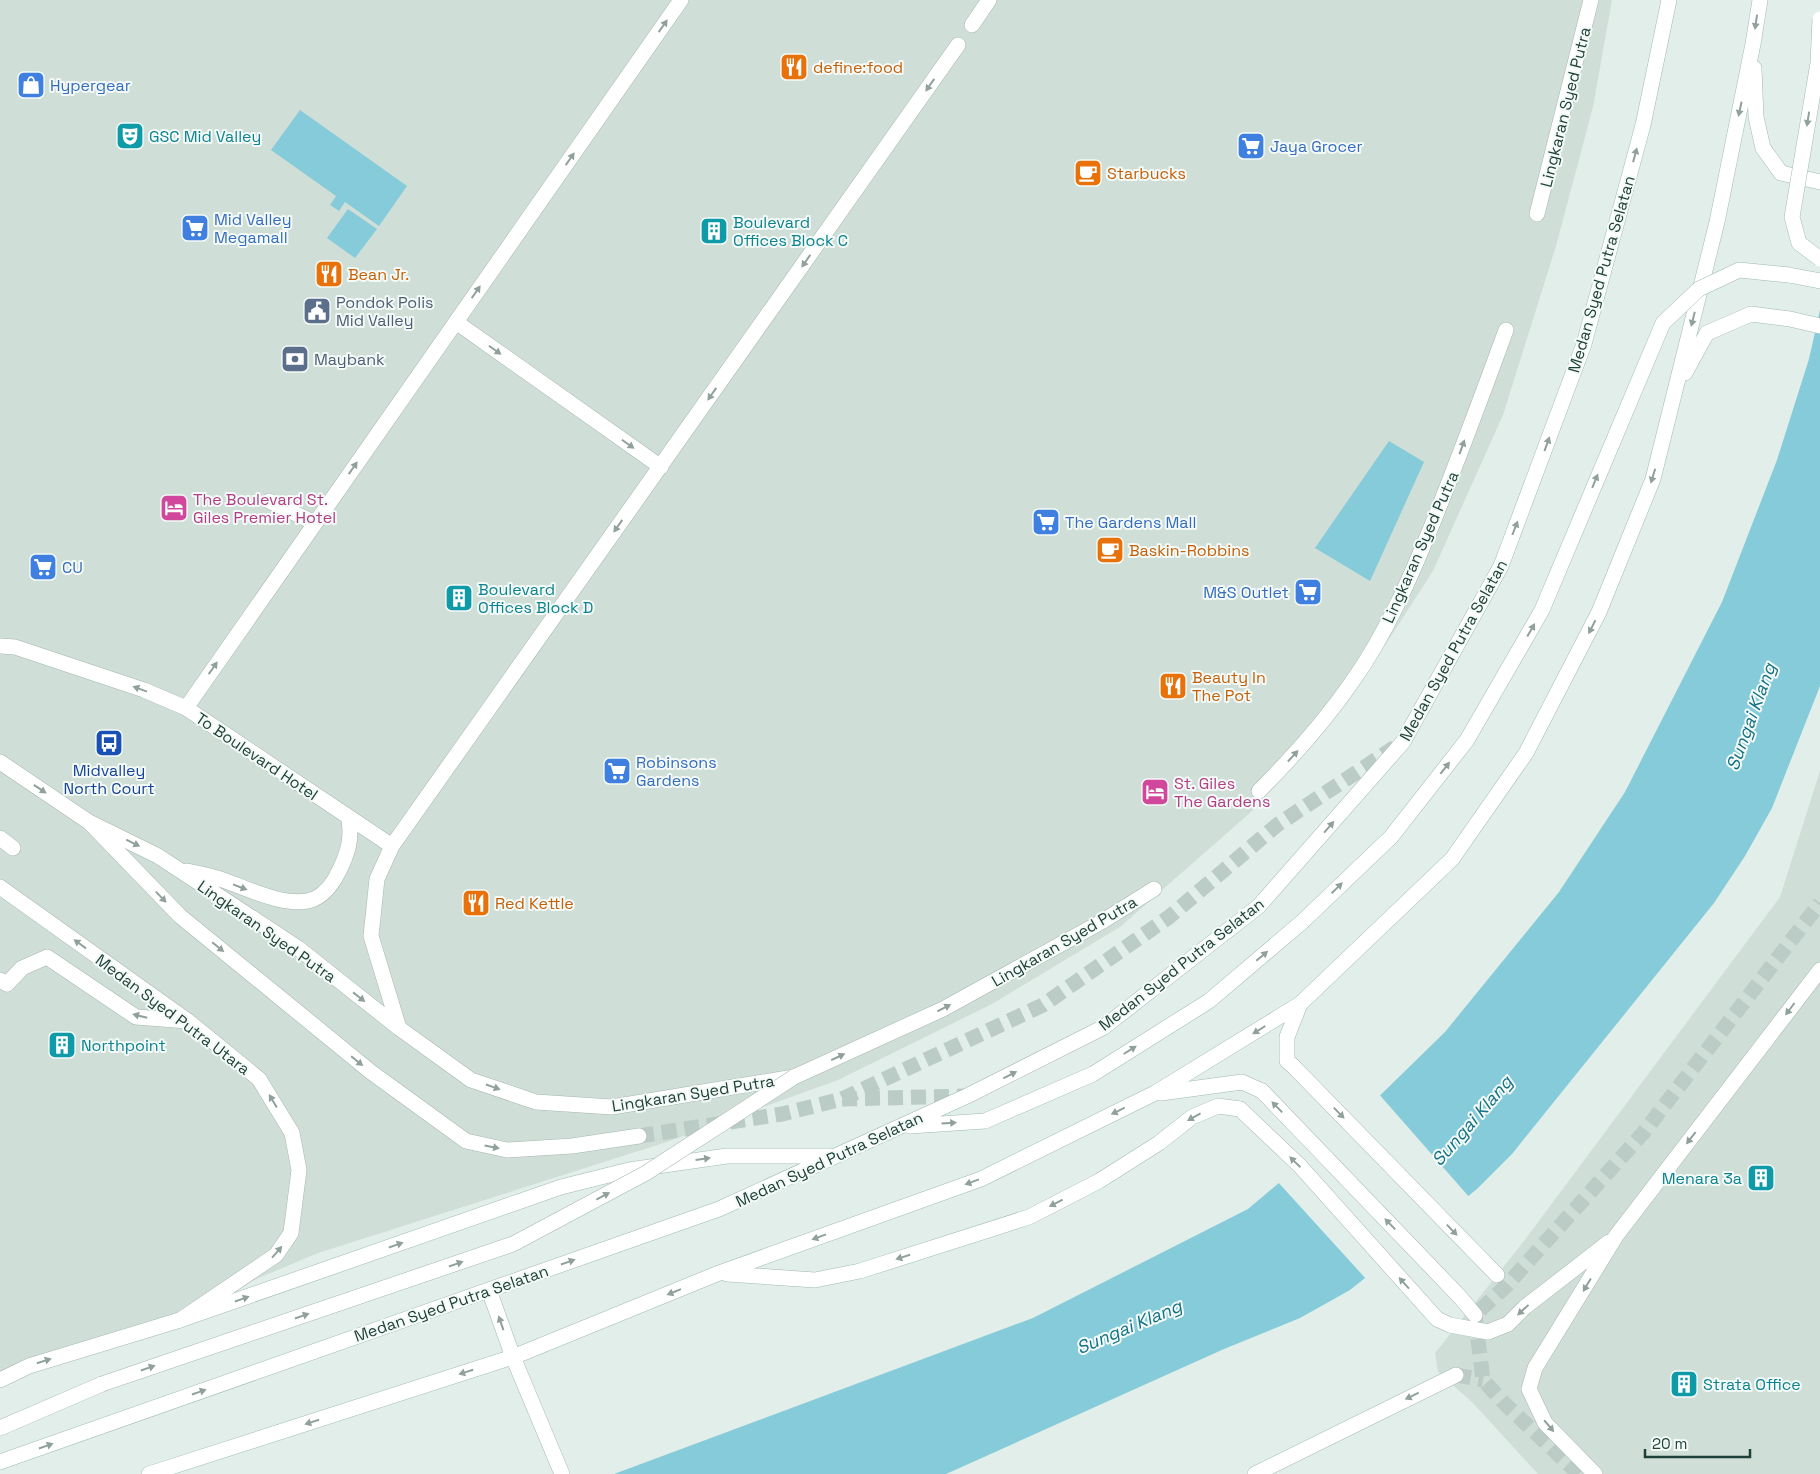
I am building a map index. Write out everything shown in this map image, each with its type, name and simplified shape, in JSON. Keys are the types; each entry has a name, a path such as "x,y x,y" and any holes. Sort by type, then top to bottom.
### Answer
{"main road":[{"name":"To Boulevard Hotel","path":"392,846 349,820 186,708 681,0"},
{"path":"972,25 989,0"},
{"name":"Medan Syed Putra Selatan","path":"0,1462 720,1209 975,1092 1111,1021 1259,906 1404,742 1501,566 1584,344 1643,125 1669,0"},
{"path":"149,1474 513,1357 719,1274 981,1179 1155,1093 1300,1004 1452,859 1526,753 1599,612 1653,480 1717,222 1760,0"},
{"name":"Lingkaran Syed Putra","path":"1537,214 1590,3"},
{"path":"1820,19 1818,63 1792,217 1799,243 1820,259"},
{"path":"1753,44 1756,116 1763,148 1781,174 1820,182"},
{"path":"399,1028 371,936 377,879 392,846 958,46"},
{"path":"901,1127 985,1121 1093,1074 1209,1001 1302,922 1391,837 1467,740 1542,610 1663,323 1699,289 1739,270 1789,275 1820,282"},
{"path":"1675,392 1707,333 1751,314 1790,319 1820,326"},
{"path":"456,322 661,467"},
{"name":"Lingkaran Syed Putra","path":"1259,791 1306,742 1331,711 1353,681 1388,623 1412,573 1452,474 1506,330"},
{"path":"269,501 315,523"},
{"path":"0,646 15,647 144,690 186,708"},
{"name":"Lingkaran Syed Putra","path":"0,762 89,822 158,856 298,948 399,1028 471,1080 536,1102 612,1107 794,1077 943,1009 1103,921 1154,889"},
{"path":"176,868 217,878 246,889 292,902 313,899 327,889 341,868 350,847 349,820"},
{"name":"Lingkaran Syed Putra","path":"89,822 180,916 371,1072 466,1141 508,1150 572,1146 639,1136"},
{"path":"0,838 14,848"},
{"name":"Medan Syed Putra Utara","path":"0,886 188,1021 259,1079 292,1133 299,1170 291,1233 276,1255 180,1320 29,1366 0,1380"},
{"path":"0,980 7,984 22,968 47,957 136,1017 188,1021"},
{"path":"1595,1474 1546,1422 1529,1389 1535,1368 1616,1236 1820,970"},
{"path":"1300,1004 1287,1037 1287,1061 1494,1272"},
{"path":"0,1428 102,1384 513,1244 646,1173 794,1077"},
{"path":"1155,1093 1242,1082 1262,1091 1460,1296 1475,1316"},
{"path":"719,1274 816,1280 878,1265 1029,1217 1099,1181 1159,1143 1192,1117 1218,1106 1240,1108 1300,1166 1437,1319 1450,1326 1488,1332 1508,1324 1525,1307 1616,1236"},
{"path":"180,1320 561,1187 629,1170 727,1156 836,1156"},
{"path":"489,1290 513,1357 562,1474"},
{"path":"1255,1474 1456,1375"}],"shaded area":[{"path":"0,0 1612,0 1593,107 1556,246 1503,415 1433,571 1364,678 1251,812 1120,927 992,1004 838,1080 667,1142 318,1253 0,1387"},
{"path":"1820,771 1820,1474 1538,1474 1473,1403 1438,1372 1435,1353 1524,1241 1780,897"}],"water":[{"path":"300,110 407,186 379,226 345,202 339,211 330,205 336,196 271,150"},
{"path":"348,209 377,229 355,258 327,238"},
{"name":"Sungai Klang","path":"1820,310 1820,686 1772,808 1745,856 1714,903 1512,1154 1477,1189 1350,1290 1300,1318 1224,1349 946,1474 614,1474 1033,1318 1248,1209 1360,1115 1445,1032 1559,892 1625,792 1722,602 1777,460 1809,359"},
{"path":"1389,441 1424,462 1370,581 1315,548"}],"pier":[{"path":"1378,1093 1470,1198 1367,1280 1277,1181"}],"tunnel":[{"path":"639,1136 782,1114 842,1099 1043,1005 1169,917 1277,825 1395,747"},
{"path":"1579,1474 1505,1404 1483,1380 1475,1315 1507,1285 1644,1132 1820,903"},
{"path":"842,1099 966,1096"},
{"path":"1456,1375 1483,1380"}],"place":[{"name":"define:food","path":"794,67"},
{"name":"Hypergear","path":"31,85"},
{"name":"GSC Mid Valley","path":"130,136"},
{"name":"Jaya Grocer","path":"1251,146"},
{"name":"Starbucks","path":"1088,173"},
{"name":"Mid Valley Megamall","path":"195,228"},
{"name":"Boulevard Offices Block C","path":"714,231"},
{"name":"Bean Jr.","path":"329,274"},
{"name":"Pondok Polis Mid Valley","path":"317,311"},
{"name":"Maybank","path":"295,359"},
{"name":"The Boulevard St. Giles Premier Hotel","path":"174,508"},
{"name":"The Gardens Mall","path":"1046,522"},
{"name":"Baskin-Robbins","path":"1110,550"},
{"name":"CU","path":"43,567"},
{"name":"M&S Outlet","path":"1308,592"},
{"name":"Boulevard Offices Block D","path":"459,598"},
{"name":"Beauty In The Pot","path":"1173,686"},
{"name":"Midvalley North Court","path":"109,743"},
{"name":"Robinsons Gardens","path":"617,771"},
{"name":"St. Giles The Gardens","path":"1155,792"},
{"name":"Red Kettle","path":"476,903"},
{"name":"Northpoint","path":"62,1045"},
{"name":"Menara 3a","path":"1761,1178"},
{"name":"Strata Office","path":"1684,1384"}]}
